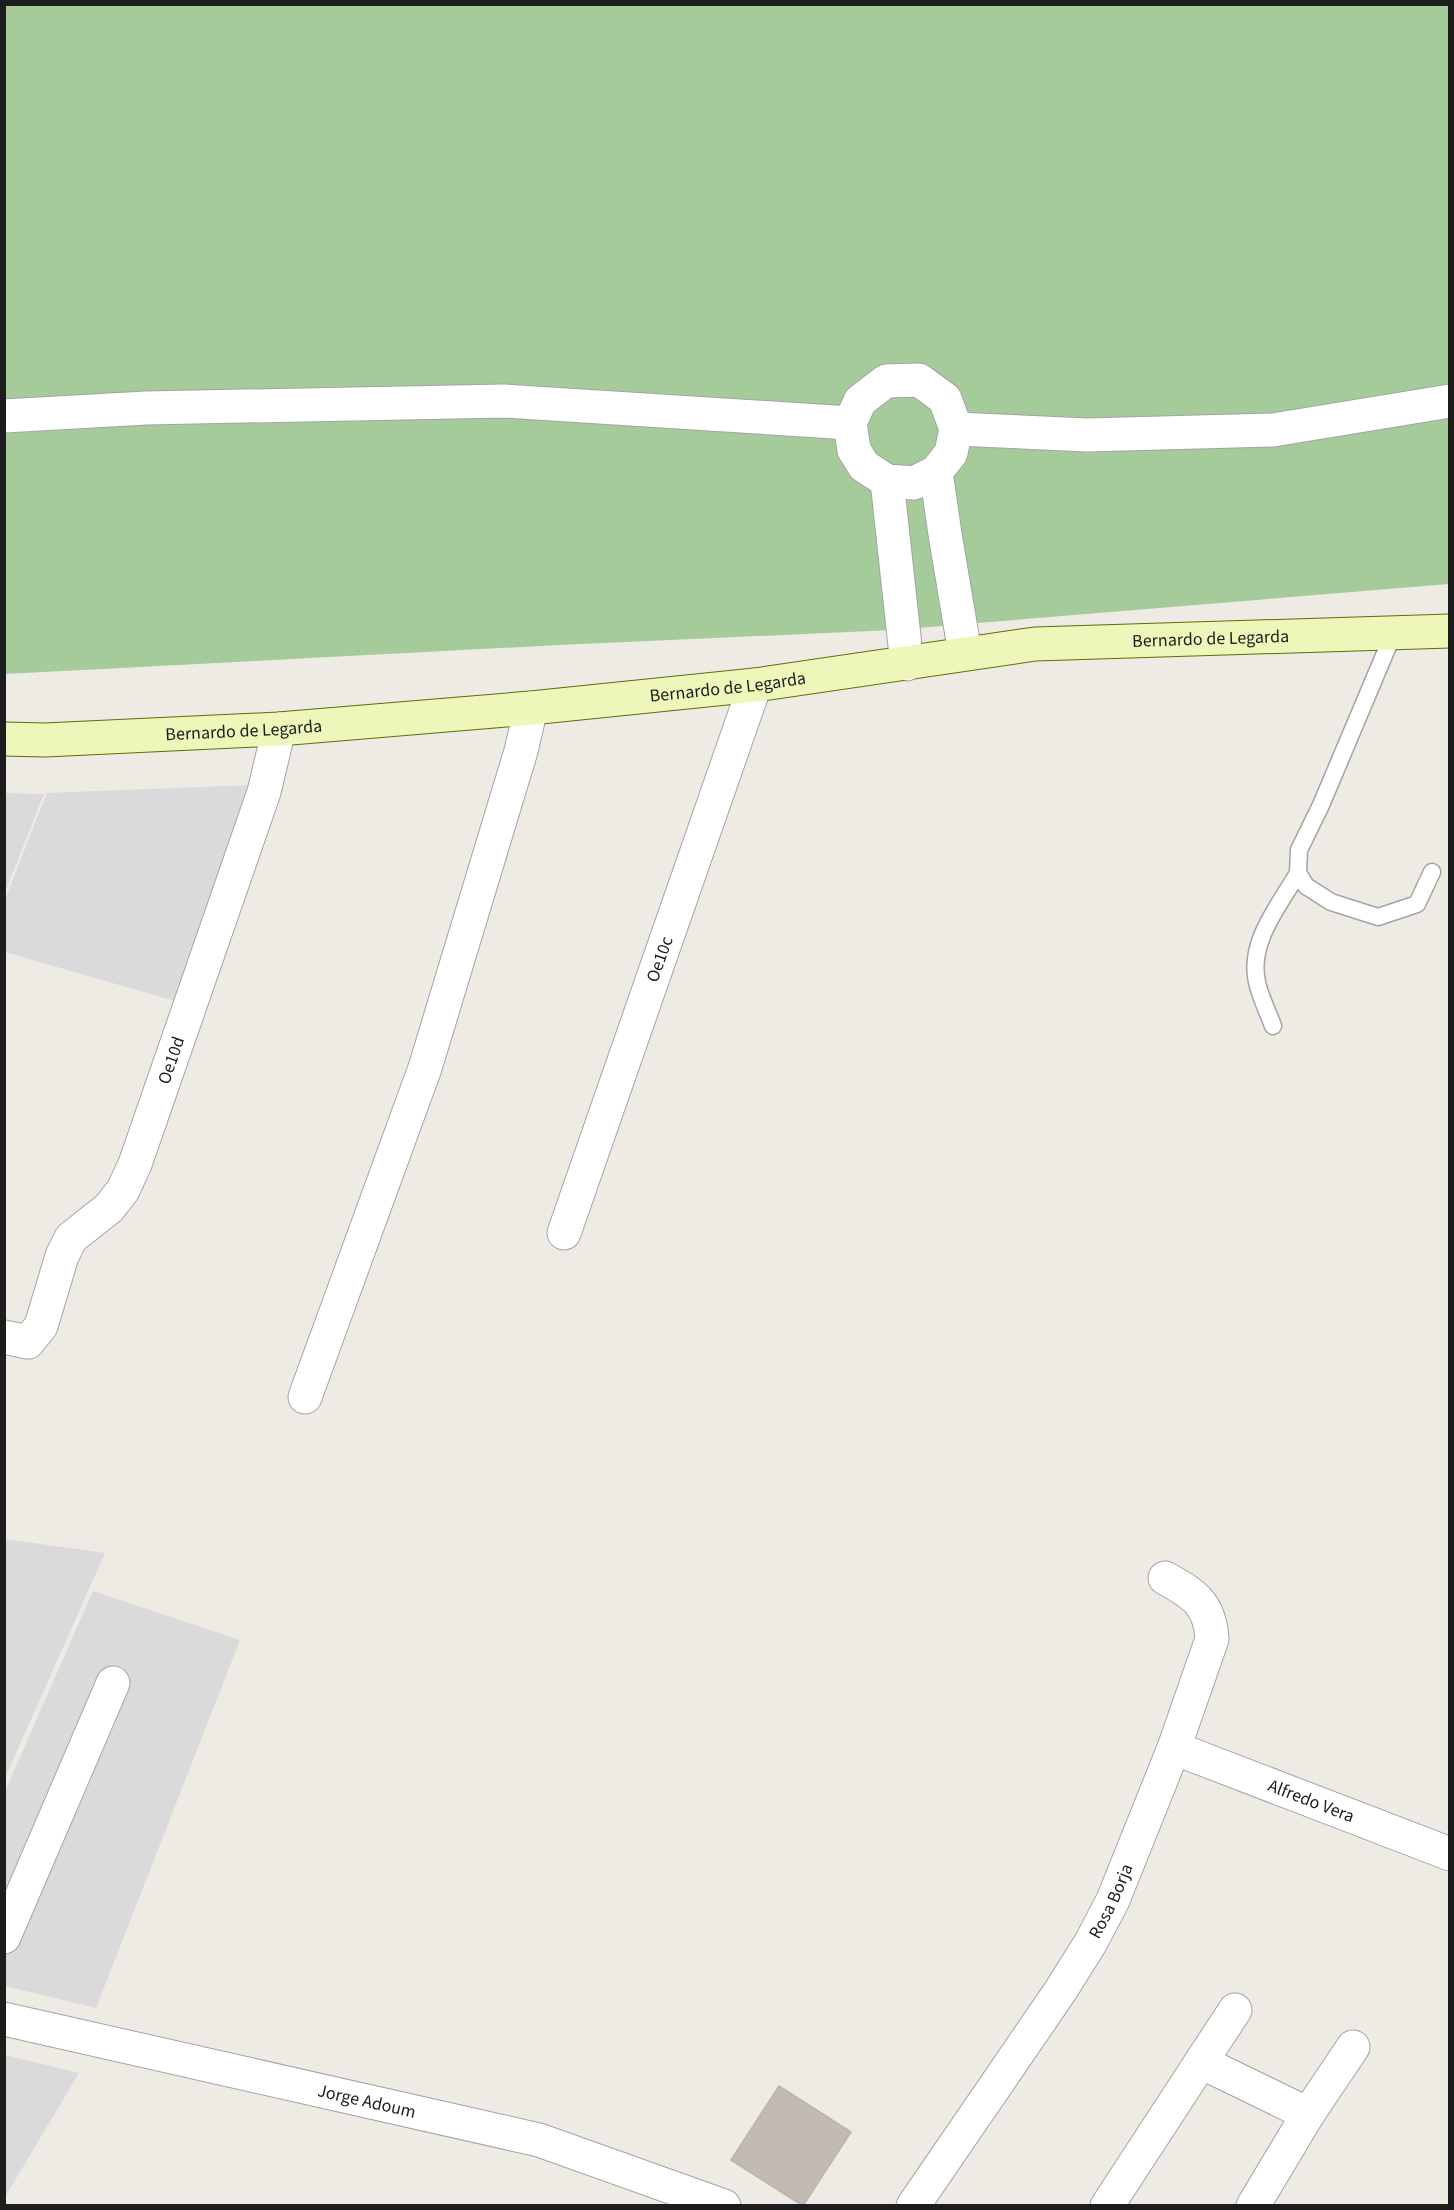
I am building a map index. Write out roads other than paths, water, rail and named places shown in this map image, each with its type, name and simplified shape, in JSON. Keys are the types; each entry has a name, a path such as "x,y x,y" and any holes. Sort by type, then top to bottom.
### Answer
{"street":[{"path":"919,380 945,399 956,429 951,453 936,472 914,483 887,481 864,466 854,450 850,423 860,401 886,381 919,380"},
{"path":"4,416 146,408 504,401 850,423"},
{"path":"956,429 1087,435 1273,430 1449,401"},
{"path":"936,472 965,653"},
{"path":"887,481 907,664"},
{"name":"Bernardo de Legarda","path":"4,739 45,740 279,729 531,708 754,685 1035,644 1449,631"},
{"name":"Oe10c","path":"564,1233 754,685"},
{"path":"305,1397 425,1068 521,751 531,708"},
{"name":"Oe10d","path":"4,1337 28,1342 41,1326 62,1256 71,1239 109,1208 123,1190 135,1164 264,792 279,729"},
{"name":"Rosa Borja","path":"913,2205 1061,1990 1091,1942 1113,1900 1174,1748 1212,1639 1211,1622 1204,1607 1191,1592 1165,1578"},
{"path":"4,1937 112,1683"},
{"name":"Alfredo Vera","path":"1174,1748 1449,1854"},
{"path":"1107,2205 1235,2010"},
{"name":"Jorge Adoum","path":"4,2019 539,2140 724,2205"},
{"path":"1254,2205 1308,2114 1353,2047"},
{"path":"1201,2062 1308,2114"}],"lane":[{"path":"1273,1026 1257,981 1256,948 1298,873 1299,850 1321,805 1394,632"},
{"path":"1298,873 1306,886 1331,902 1378,917 1417,904 1432,872"}]}
